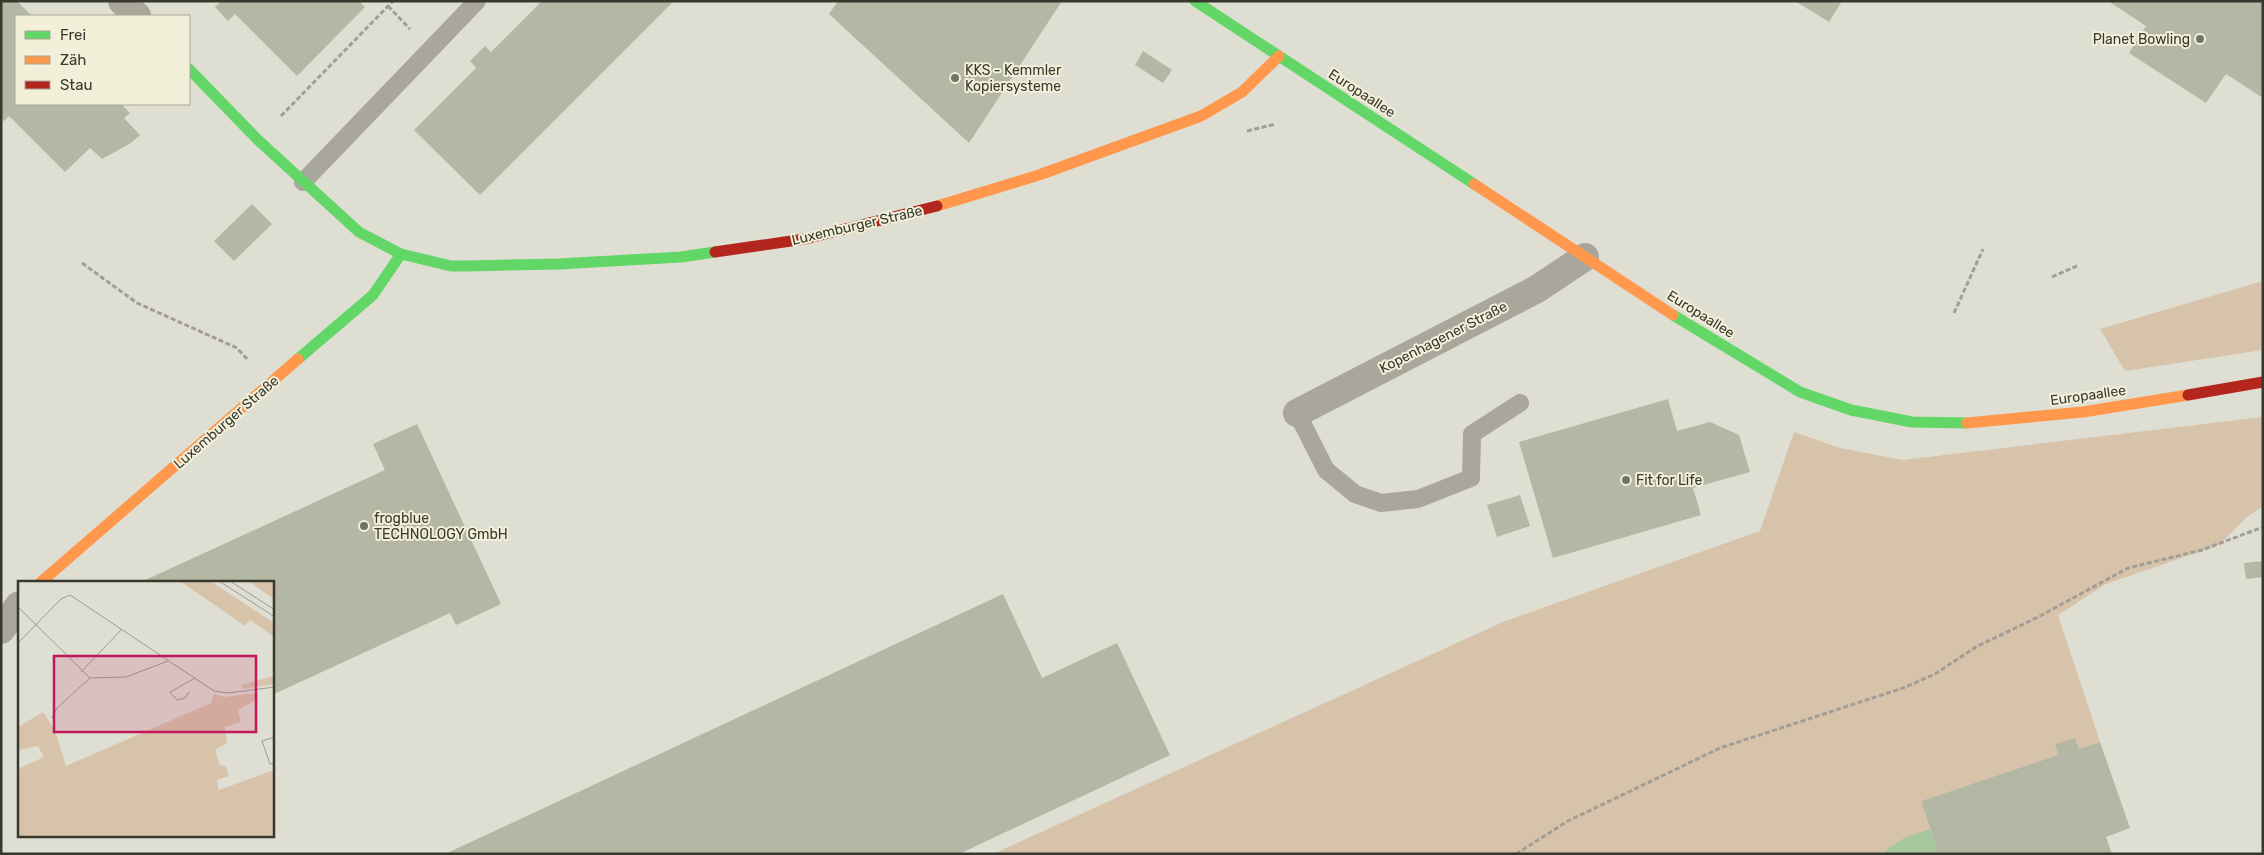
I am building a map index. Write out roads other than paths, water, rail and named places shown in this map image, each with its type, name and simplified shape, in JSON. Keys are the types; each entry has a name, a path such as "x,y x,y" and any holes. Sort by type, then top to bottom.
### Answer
{"street":[{"path":"122,1 136,15"},
{"name":"Europaallee","path":"1195,1 1694,329 1800,392 1851,410 1912,422 1956,424 2083,412 2263,382"},
{"name":"Luxemburger Straße","path":"190,70 258,140 359,232 401,254 451,266 559,264 681,257 805,239 908,215 1040,176 1200,116 1242,92 1279,56"},
{"name":"Luxemburger Straße","path":"42,581 373,295 401,254"},
{"name":"Kopenhagener Straße","path":"1297,413 1537,289 1585,257"},
{"path":"1,630 18,606"}],"lane":[{"path":"303,182 477,1"},
{"path":"1297,413 1326,470 1355,494 1381,503 1418,499 1471,478 1472,434 1520,403"}],"place":[{"name":"Planet Bowling","path":"2200,39"},
{"name":"KKS - Kemmler Kopiersysteme","path":"955,78"},
{"name":"Fit for Life","path":"1626,480"},
{"name":"frogblue TECHNOLOGY GmbH","path":"364,526"}]}
